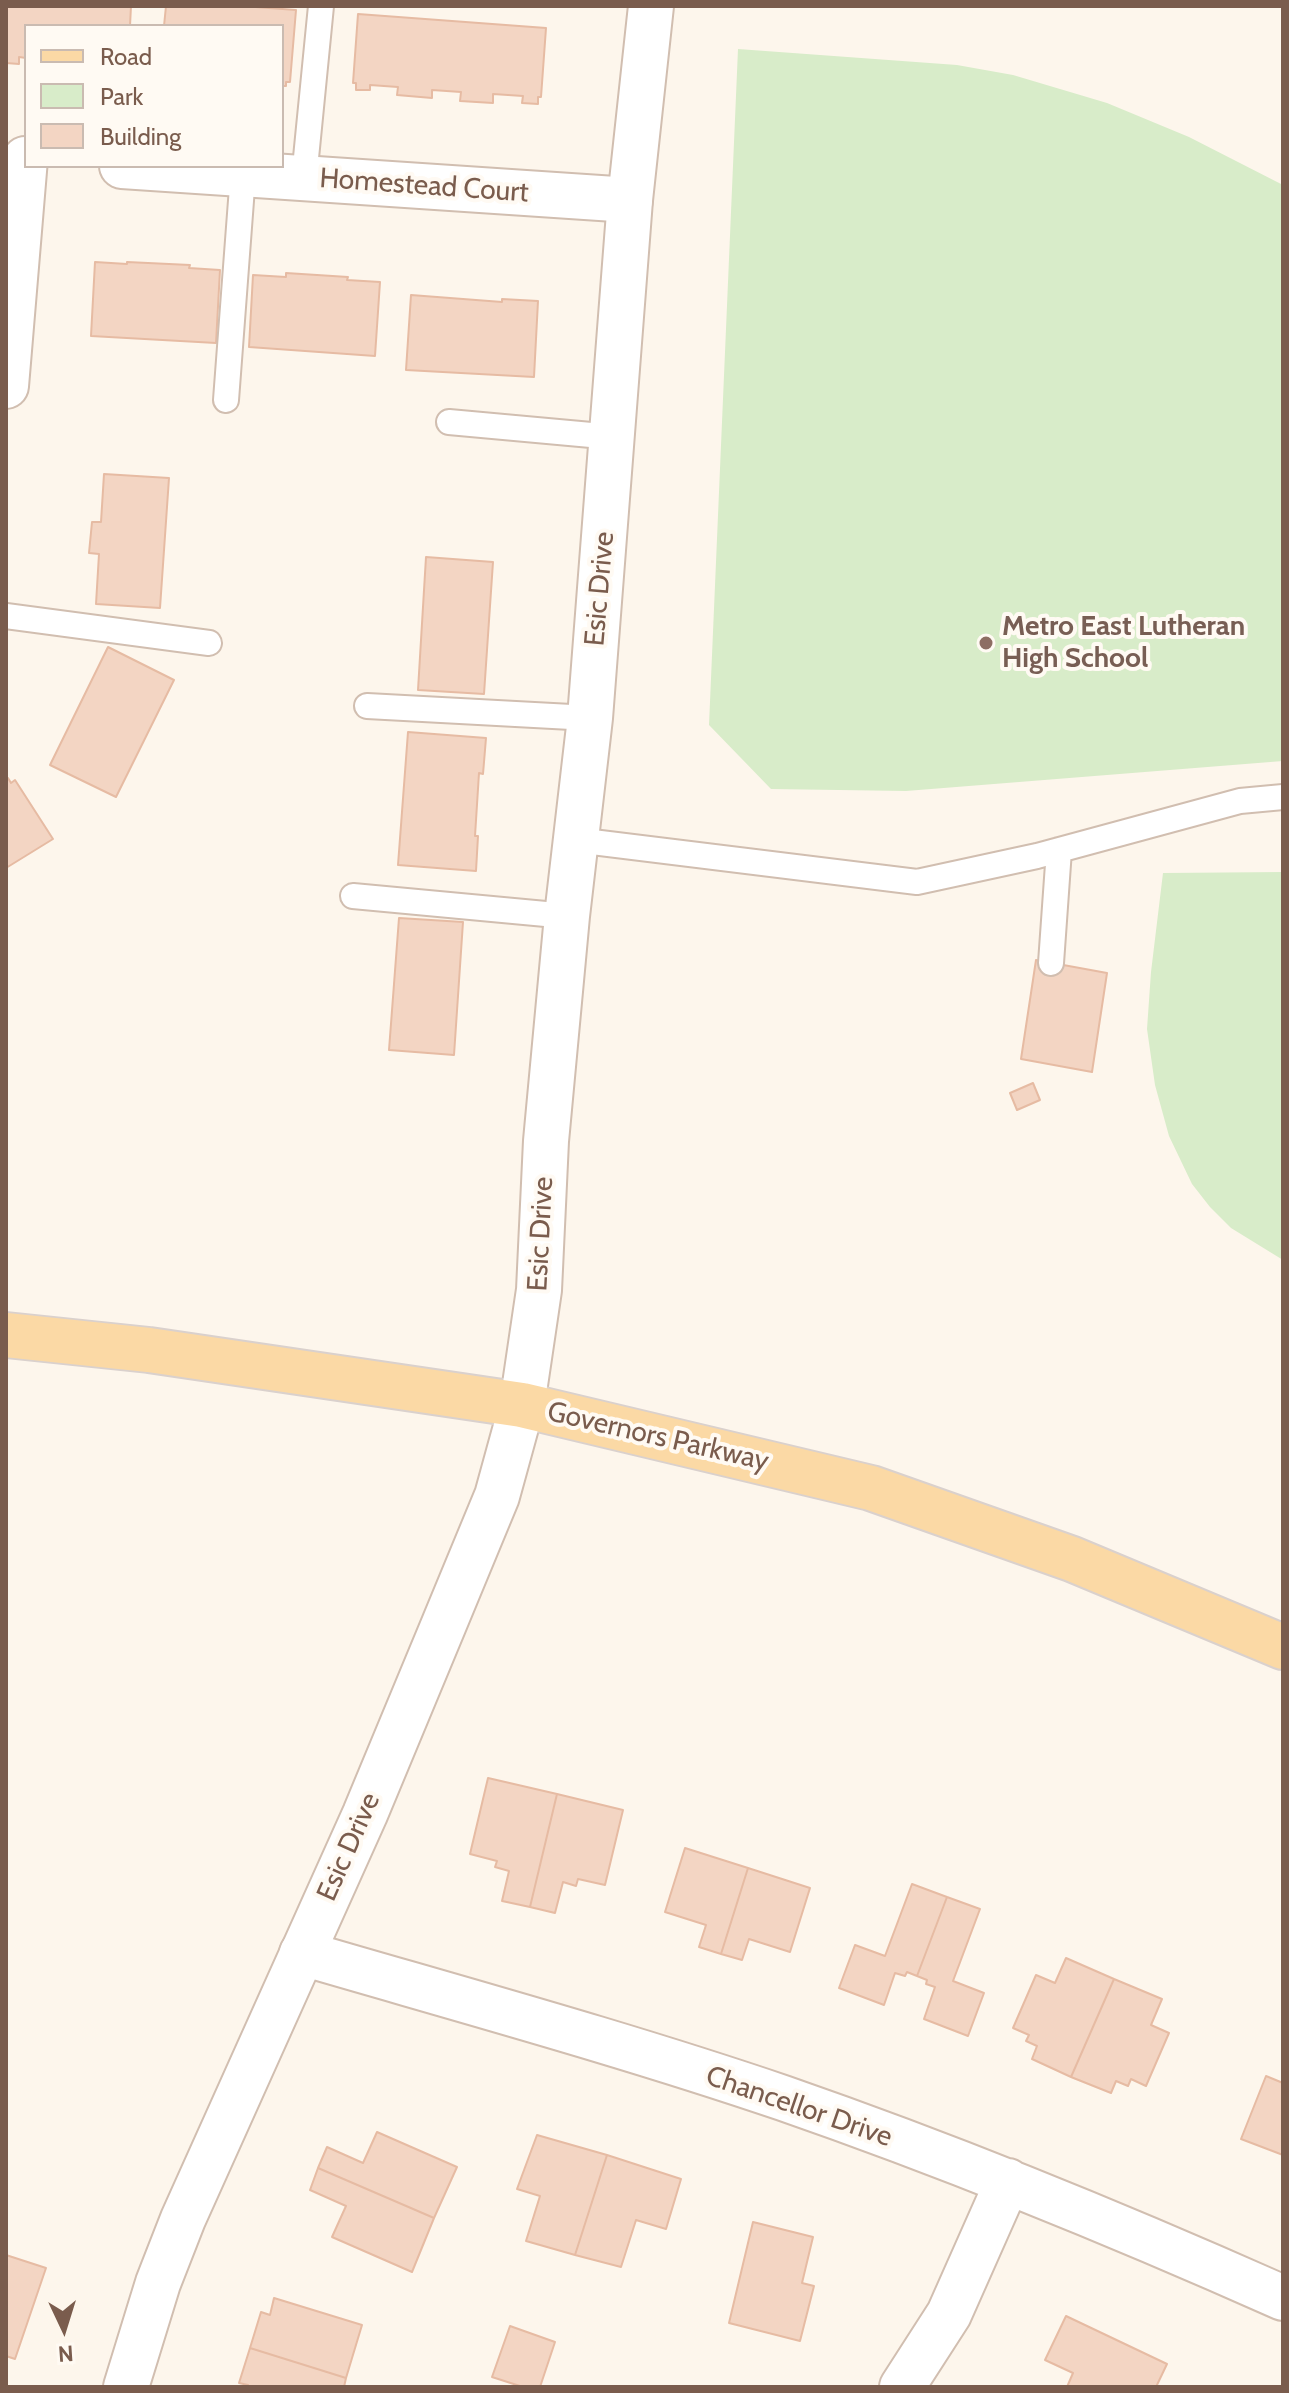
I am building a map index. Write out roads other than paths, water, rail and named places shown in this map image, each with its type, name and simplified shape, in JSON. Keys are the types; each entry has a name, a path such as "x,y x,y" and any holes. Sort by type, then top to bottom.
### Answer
{"main road":[{"name":"Governors Parkway","path":"6,1335 149,1350 522,1405 871,1488 1072,1559 1283,1647"}],"street":[{"name":"Esic Drive","path":"126,2387 158,2283 183,2219 365,1814 497,1496 522,1405 539,1290 546,1141 590,718 630,200 651,6"},
{"path":"6,386 25,168"},
{"name":"Homestead Court","path":"152,168 630,200"},
{"name":"Chancellor Drive","path":"302,1953 547,2024 782,2098 1008,2181 1283,2298"},
{"path":"902,2387 949,2314 1008,2181"}],"lane":[{"path":"304,178 321,6"},
{"path":"226,400 243,174"},
{"path":"449,422 613,437"},
{"path":"6,616 209,643"},
{"path":"367,706 590,718"},
{"path":"576,840 917,882 1059,850 1240,801 1283,797"},
{"path":"1051,963 1059,850"},
{"path":"353,896 567,916"}],"place":[{"name":"Metro East Lutheran High School","path":"986,643"}]}
